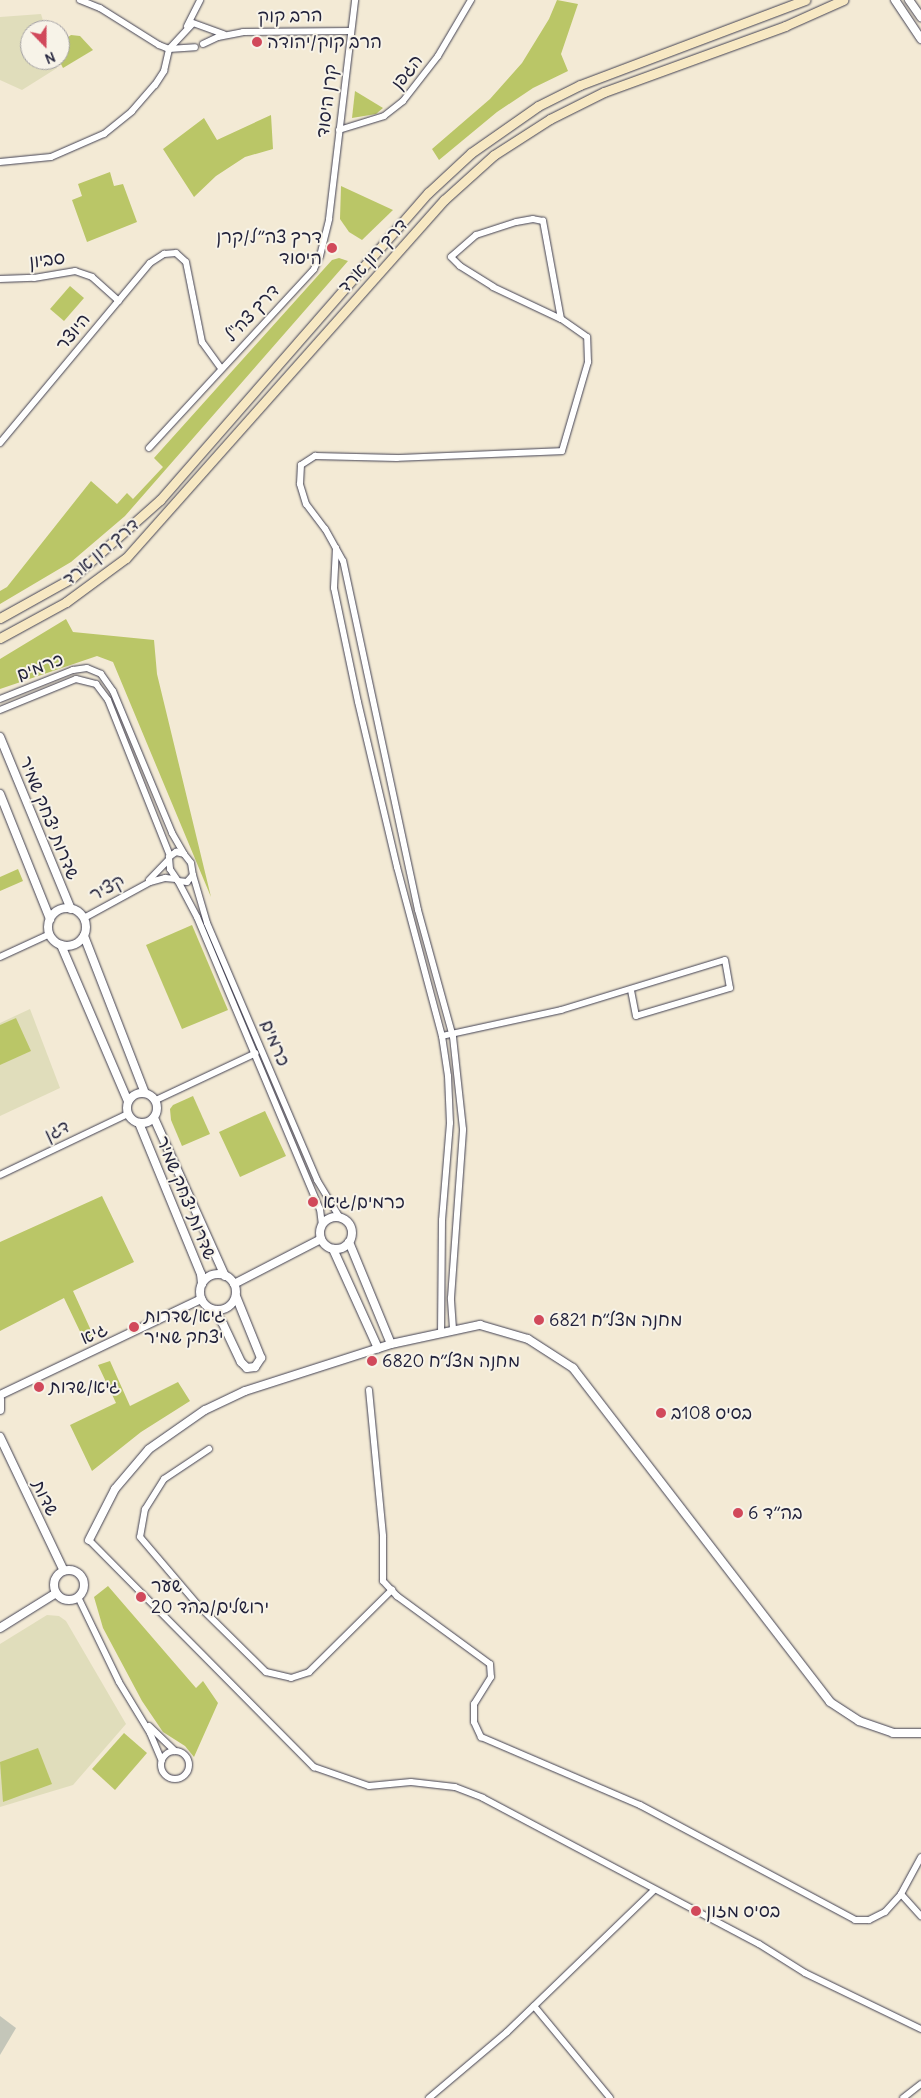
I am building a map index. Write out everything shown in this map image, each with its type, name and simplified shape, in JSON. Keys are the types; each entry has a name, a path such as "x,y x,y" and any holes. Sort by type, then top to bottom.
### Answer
{"main road":[{"name":"דרך רון ארד","path":"2,616 72,578 160,500 428,193 471,153 518,118 580,85 805,0"},
{"name":"דרך רון ארד","path":"1,638 66,602 126,558 444,200 494,156 550,119 604,92 785,26 843,0"}],"street":[{"path":"80,0 169,49 195,47 203,44 207,38 202,25 199,1"},
{"name":"קרן היסוד","path":"332,177 355,0"},
{"name":"הגפן","path":"338,130 384,116 403,101 438,56 471,0"},
{"path":"888,0 904,13"},
{"path":"895,0 921,39"},
{"path":"910,0 920,15"},
{"path":"0,162 51,158 104,134 132,112 155,85 164,71 169,49 183,33 199,1"},
{"path":"187,26 202,25"},
{"name":"הרב קוק","path":"202,25 218,33 231,34 277,30 351,31"},
{"path":"183,33 184,41 195,47"},
{"name":"הרב קוק","path":"203,44 231,34"},
{"name":"דרך צה\"ל","path":"149,448 314,269 326,239 332,177"},
{"path":"453,1329 451,1298 463,1129 452,1034 418,910 343,562 336,548 306,504 300,484 301,466 315,456 397,458 562,451 588,362 588,337 561,320 493,287 451,257 476,235 516,222 533,219 543,221 561,320"},
{"name":"היוצר","path":"0,443 157,257 176,253 188,268 202,342 221,368"},
{"name":"סביון","path":"0,279 34,278 75,271 92,277 119,301"},
{"path":"336,548 334,588 358,702 397,867 442,1036 450,1123 442,1220 441,1332"},
{"name":"כרמים","path":"0,699 73,670 87,668 101,674 113,691 172,833 184,854"},
{"name":"כרמים","path":"0,710 76,679 96,684 108,700 169,858"},
{"name":"שדרות יצחק שמיר","path":"0,737 71,909"},
{"name":"שדרות יצחק שמיר","path":"0,794 50,919"},
{"path":"176,852 184,854 192,863 193,875 187,882 177,880 170,869 169,858 176,852"},
{"name":"קציר","path":"144,884 169,858"},
{"name":"כרמים","path":"193,875 207,923 317,1180 340,1218"},
{"name":"קציר","path":"84,918 144,884 160,878 177,880"},
{"name":"כרמים","path":"177,880 197,917 320,1209 322,1225"},
{"path":"71,909 84,918 84,936 88,952 145,1092 156,1100 158,1109 154,1118 139,1123 128,1114 128,1101 61,946 50,934 50,919 61,910 71,909"},
{"path":"0,957 50,934"},
{"path":"61,946 72,946 84,936"},
{"path":"442,1036 631,991 725,960 730,988 636,1016 631,991"},
{"path":"156,1100 262,1051"},
{"path":"128,1101 137,1093 145,1092"},
{"name":"דגן","path":"0,1175 128,1114"},
{"name":"שדרות יצחק שמיר","path":"154,1118 225,1276"},
{"name":"שדרות יצחק שמיר","path":"139,1123 201,1274 202,1284"},
{"path":"321,1239 322,1225 329,1219 340,1218 351,1229 349,1242 391,1344"},
{"path":"321,1239 333,1249 378,1348"},
{"path":"234,1284 321,1239"},
{"path":"333,1249 342,1248 349,1242"},
{"path":"209,1276 225,1276 234,1284 236,1296 261,1358 255,1367 247,1368 241,1362 223,1324 213,1310 201,1299 202,1284 209,1276"},
{"path":"213,1310 227,1308 236,1296"},
{"name":"גיא","path":"0,1397 201,1299"},
{"path":"921,1733 893,1733 859,1721 830,1702 573,1368 528,1339 480,1326 453,1329 391,1344 245,1391 204,1410 149,1450 115,1489 89,1540 314,1767 332,1776 369,1786 411,1782 456,1787 483,1798 759,1944 805,1973 921,2029"},
{"path":"369,1390 383,1536 383,1581 392,1590 490,1664 491,1677 474,1704 474,1722 481,1737 640,1805 733,1852 855,1920 868,1920 885,1912 901,1894 921,1857"},
{"path":"0,1397 0,1410"},
{"name":"שדות","path":"0,1437 64,1571"},
{"path":"209,1449 164,1479 144,1509 140,1537 196,1604 266,1672 291,1678 309,1672 392,1590"},
{"path":"74,1570 84,1580 84,1590 78,1597 64,1599 56,1593 55,1580 64,1571 74,1570"},
{"path":"0,1628 56,1593"},
{"path":"78,1597 119,1682 143,1720 162,1762 162,1770 168,1777 177,1779 186,1775 190,1766 187,1757 175,1751 143,1720"},
{"path":"162,1762 166,1754 175,1751"},
{"path":"429,2098 534,2006 654,1890"},
{"path":"901,1894 921,1916"},
{"path":"534,2006 610,2098"},
{"path":"903,2098 921,2084"}],"shaded area":[{"path":"41,14 43,20 20,20 20,70 54,70 22,90 0,80 0,17"},
{"path":"30,1009 60,1088 0,1116 0,1023"},
{"path":"47,1615 59,1616 66,1621 126,1724 73,1785 0,1807 0,1644"},
{"path":"0,2016 16,2028 0,2055"}],"green space":[{"path":"557,0 578,4 561,54 568,71 533,88 497,112 439,160 432,149 490,99 522,63 549,19"},
{"path":"70,36 80,36 93,50 70,64"},
{"path":"355,91 383,108 376,114 352,118"},
{"path":"271,115 273,149 245,157 216,176 194,197 163,149 204,118 217,140"},
{"path":"110,172 114,186 123,184 137,222 87,242 72,200 82,196 78,184"},
{"path":"341,186 393,210 362,240 349,232 340,219"},
{"path":"339,258 348,261 125,516 71,562 0,604 0,591 7,587 91,481 117,504 127,493 133,499 163,467 154,458 332,260"},
{"path":"70,286 84,298 64,321 50,309"},
{"path":"66,619 73,632 154,640 157,674 211,897 113,662 97,656 0,689 0,659"},
{"path":"18,869 23,881 0,891 0,877"},
{"path":"192,925 228,1010 182,1029 146,945"},
{"path":"16,1018 31,1051 0,1065 0,1025"},
{"path":"193,1096 210,1134 182,1146 171,1120 170,1109 173,1105"},
{"path":"265,1111 286,1156 240,1177 219,1132"},
{"path":"102,1196 134,1262 73,1291 94,1337 85,1342 64,1298 0,1331 0,1242"},
{"path":"110,1361 130,1406 178,1382 190,1401 141,1432 92,1471 70,1425 116,1403 98,1365"},
{"path":"108,1586 196,1688 203,1681 218,1703 194,1757 185,1746 163,1732 142,1701 103,1628 94,1597"},
{"path":"124,1733 147,1753 115,1790 92,1769"},
{"path":"38,1748 52,1784 3,1802 0,1762"}],"place":[{"name":"הרב קוק/יהודה","path":"257,42"},
{"name":"דרך צה״ל/קרן היסוד","path":"332,248"},
{"name":"כרמים/גיא","path":"313,1202"},
{"name":"מחנה מצל״ח 6821","path":"539,1320"},
{"name":"גיא/שדרות יצחק שמיר","path":"134,1327"},
{"name":"מחנה מצל״ח 6820","path":"372,1361"},
{"name":"גיא/שדות","path":"39,1387"},
{"name":"בסיס 108ב","path":"661,1413"},
{"name":"בה״ד 6","path":"738,1513"},
{"name":"שער ירושלים/בהד 20","path":"141,1597"},
{"name":"בסיס מזון","path":"696,1911"}]}
